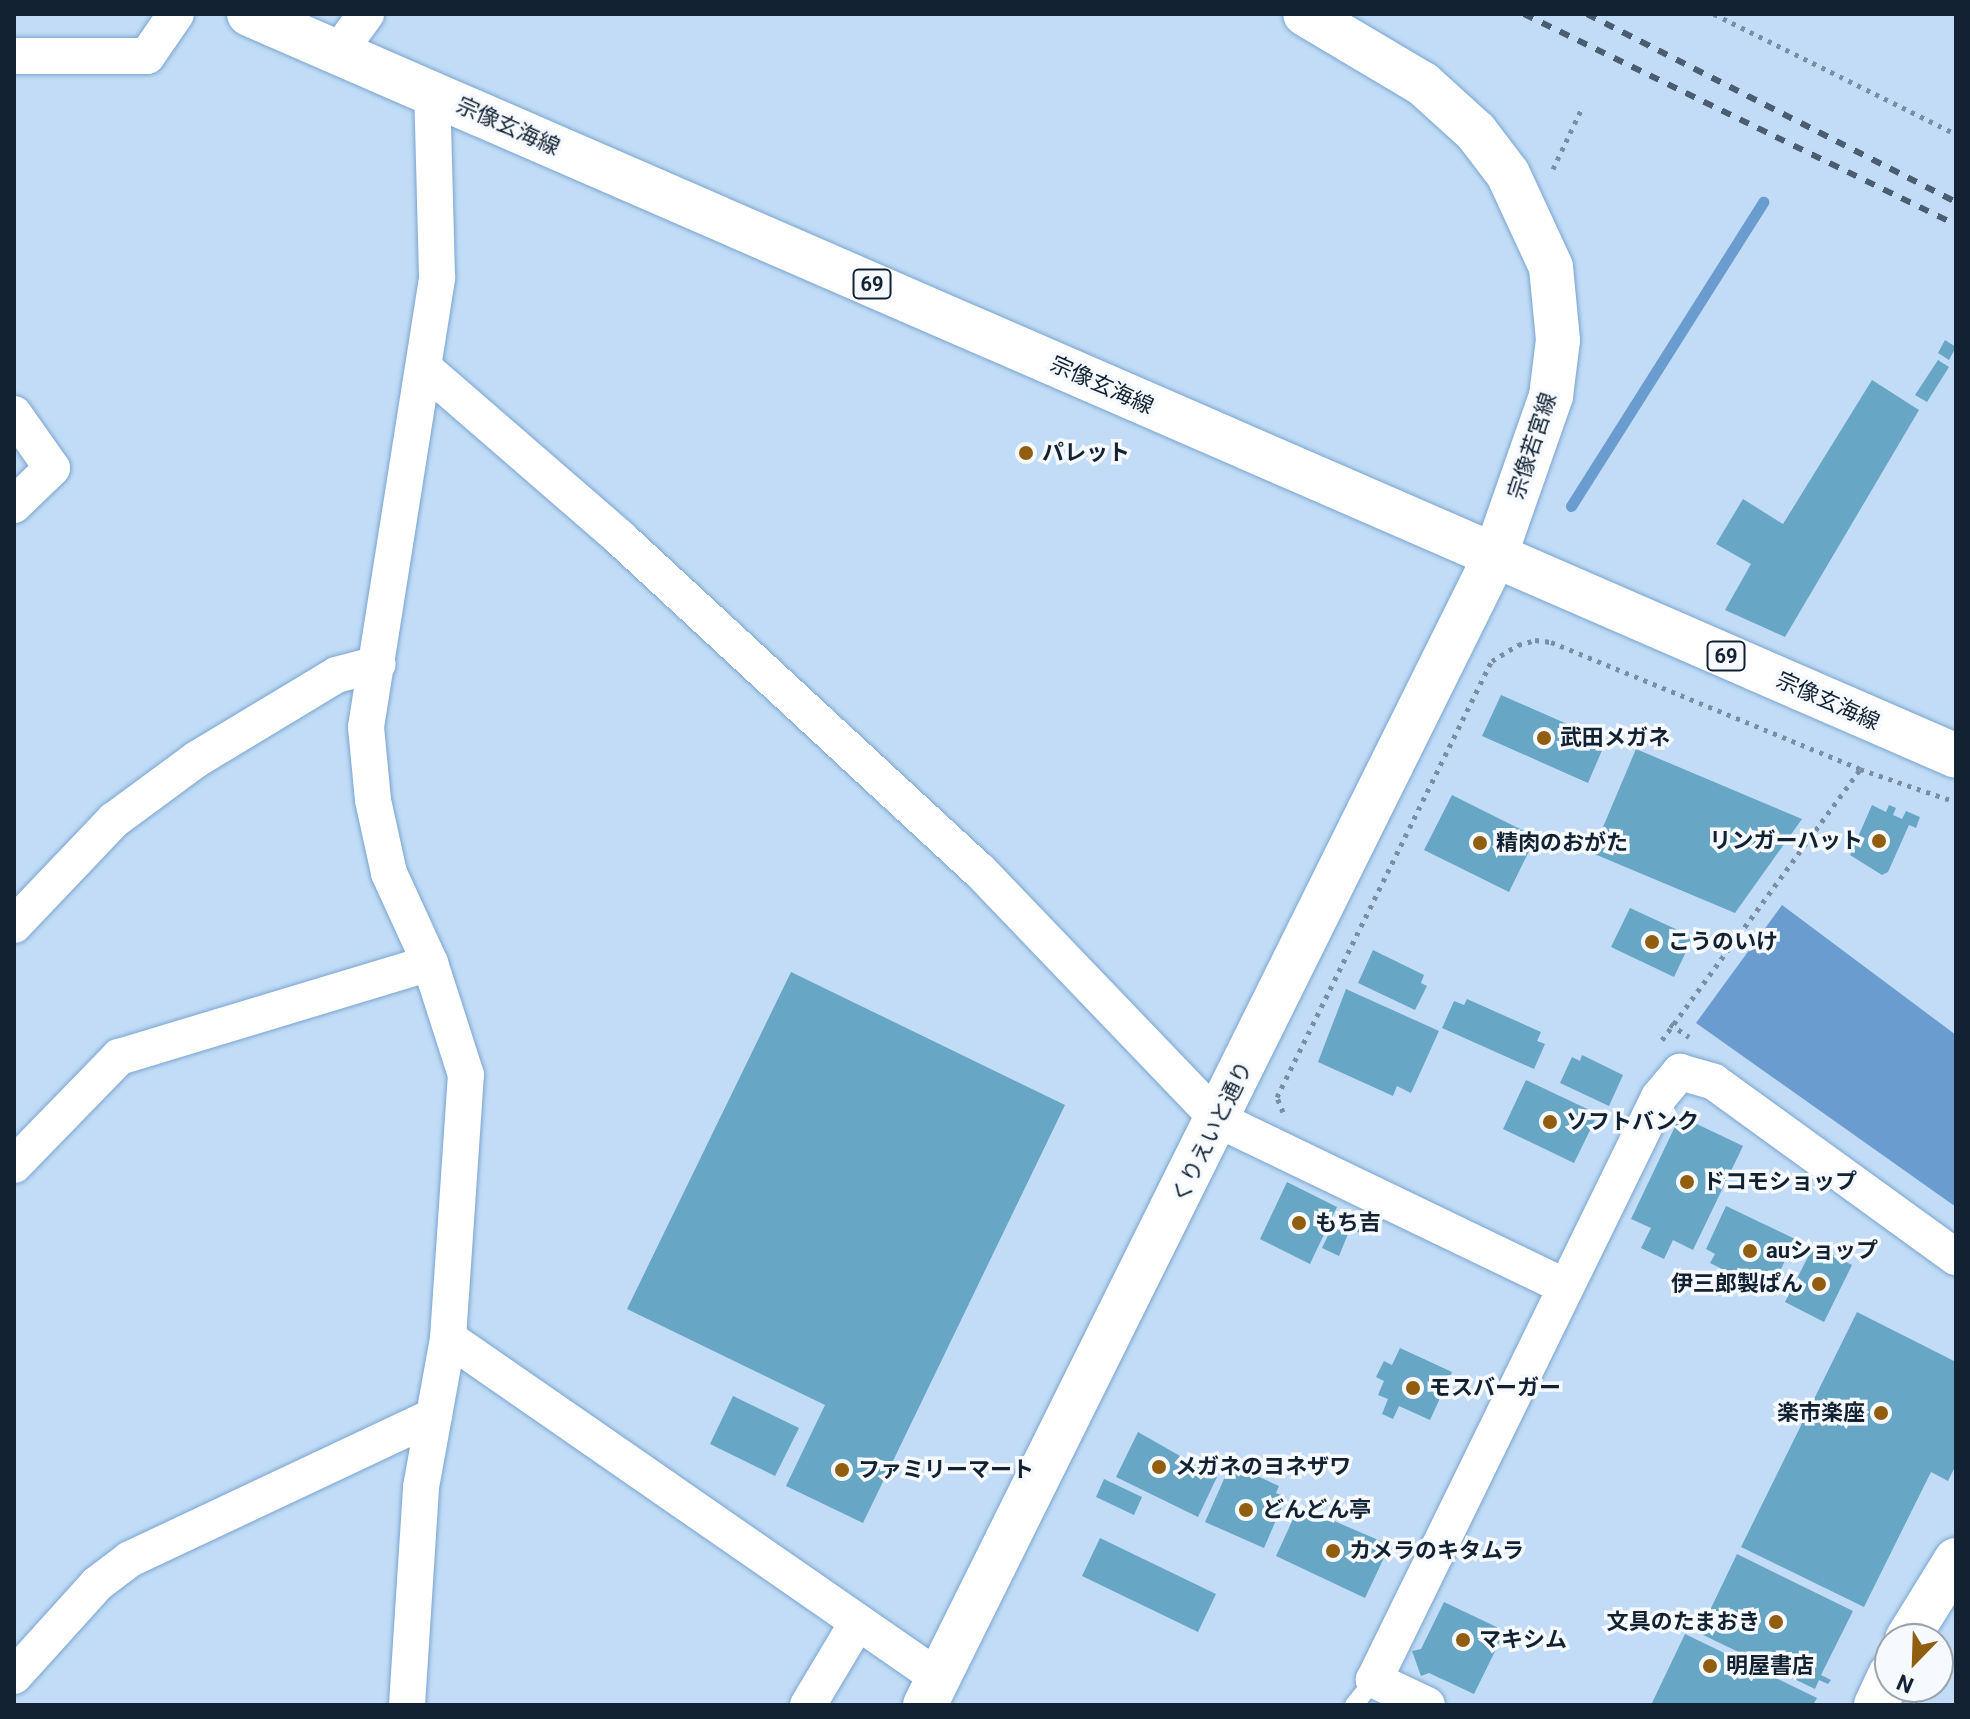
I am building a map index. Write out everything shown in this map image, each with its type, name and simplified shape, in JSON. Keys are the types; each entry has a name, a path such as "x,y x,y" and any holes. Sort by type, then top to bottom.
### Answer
{"main road":[{"name":"宗像玄海線","path":"249,14 1956,756"},
{"name":"宗像若宮線","path":"1316,19 1423,84 1476,132 1508,174 1551,267 1558,340 1551,396 1495,556"},
{"name":"くりえいと通り","path":"932,1691 1219,1120 1495,556"},
{"path":"1917,1623 1956,1560"}],"street":[{"path":"14,56 147,56 176,14"},
{"path":"339,51 366,14"},
{"path":"399,1703 421,1487 448,1338 466,1075 430,963 389,873 373,800 366,727 437,277 432,92"},
{"path":"424,368 620,538 979,870 1219,1120 1564,1286"},
{"path":"14,414 52,468 14,505"},
{"path":"14,925 114,820 197,759 336,675 378,664"},
{"path":"14,1165 119,1057 430,963"},
{"path":"1427,1705 1364,1692 1659,1097 1680,1072 1714,1082 1956,1257"},
{"path":"448,1338 857,1623 932,1691"},
{"path":"14,1676 97,1584 130,1559 434,1416"},
{"path":"808,1705 857,1623"}],"path":[{"path":"1714,14 1956,134"},
{"path":"1553,169 1581,110"},
{"path":"1289,1126 1277,1097 1492,661 1518,645 1535,640 1551,642 1860,769 1956,802"},
{"path":"1656,1052 1670,1024 1860,769"}],"water":[{"path":"1782,905 1956,1035 1956,1207 1696,1023"}],"building":[{"path":"1945,340 1956,347 1949,360 1938,353"},
{"path":"1938,360 1949,367 1927,402 1915,395"},
{"path":"1872,380 1919,410 1785,637 1725,610 1751,564 1716,544 1743,499 1783,524"},
{"name":"武田メガネ","path":"1501,695 1606,741 1588,783 1482,736"},
{"path":"1636,749 1802,819 1735,913 1592,853"},
{"name":"精肉のおがた","path":"1452,795 1536,837 1509,892 1424,850"},
{"name":"リンガーハット","path":"1872,805 1886,812 1889,805 1896,808 1893,815 1902,819 1906,811 1920,817 1916,828 1909,825 1888,872 1882,875 1850,855"},
{"name":"こうのいけ","path":"1630,908 1693,937 1674,977 1611,947"},
{"path":"1373,950 1424,975 1421,983 1427,986 1415,1010 1358,983"},
{"path":"791,972 1065,1105 863,1523 786,1486 825,1405 627,1309"},
{"path":"1346,989 1439,1031 1411,1093 1397,1086 1393,1096 1318,1062"},
{"path":"1467,999 1541,1032 1537,1041 1545,1044 1534,1069 1442,1028 1454,1001 1464,1005"},
{"path":"1582,1055 1623,1075 1609,1106 1560,1083 1572,1057 1580,1061"},
{"name":"ソフトバンク","path":"1526,1080 1598,1114 1574,1163 1503,1129"},
{"name":"ドコモショップ","path":"1680,1116 1743,1146 1693,1250 1673,1240 1664,1259 1641,1248 1651,1228 1631,1219"},
{"name":"もち吉","path":"1287,1182 1337,1207 1310,1264 1260,1239"},
{"name":"auショップ","path":"1726,1206 1795,1239 1770,1293 1743,1280 1739,1288 1724,1281 1728,1272 1710,1263 1715,1254 1706,1249"},
{"path":"1348,1211 1356,1215 1351,1226 1342,1222"},
{"path":"1359,1216 1369,1220 1363,1234 1353,1230"},
{"path":"1332,1227 1348,1234 1339,1256 1322,1248"},
{"name":"伊三郎製ぱん","path":"1814,1245 1852,1265 1824,1322 1785,1302"},
{"name":"楽市楽座","path":"1857,1312 1956,1362 1956,1465 1948,1481 1931,1472 1864,1607 1741,1547"},
{"name":"モスバーガー","path":"1400,1348 1452,1372 1430,1420 1399,1406 1393,1419 1382,1414 1388,1399 1378,1395 1384,1381 1376,1377 1384,1361 1392,1365"},
{"path":"733,1396 799,1428 775,1476 710,1444"},
{"name":"メガネのヨネザワ","path":"1138,1432 1217,1477 1198,1517 1116,1477"},
{"name":"どんどん亭","path":"1228,1470 1243,1476 1246,1471 1279,1486 1276,1493 1286,1497 1264,1548 1205,1522"},
{"path":"1104,1479 1142,1497 1134,1515 1096,1497"},
{"name":"カメラのキタムラ","path":"1299,1506 1390,1545 1365,1598 1276,1556"},
{"path":"1100,1538 1216,1594 1198,1632 1082,1576"},
{"name":"文具のたまおき","path":"1737,1554 1853,1611 1821,1675 1831,1680 1828,1684 1819,1680 1815,1689 1699,1633"},
{"name":"マキシム","path":"1444,1602 1505,1631 1474,1694 1429,1673 1421,1676 1412,1651 1421,1649"},
{"name":"明屋書店","path":"1685,1634 1817,1698 1813,1705 1651,1705"}],"waterway":[{"path":"1571,506 1763,202"}],"railway":[{"path":"1524,14 1956,225"},
{"path":"1587,14 1956,202"}],"place":[{"name":"パレット","path":"1026,453"},
{"name":"武田メガネ","path":"1544,738"},
{"name":"リンガーハット","path":"1879,841"},
{"name":"精肉のおがた","path":"1480,843"},
{"name":"こうのいけ","path":"1652,942"},
{"name":"ソフトバンク","path":"1550,1122"},
{"name":"ドコモショップ","path":"1687,1182"},
{"name":"もち吉","path":"1299,1223"},
{"name":"auショップ","path":"1750,1251"},
{"name":"伊三郎製ぱん","path":"1819,1284"},
{"name":"モスバーガー","path":"1413,1388"},
{"name":"楽市楽座","path":"1881,1413"},
{"name":"メガネのヨネザワ","path":"1159,1467"},
{"name":"ファミリーマート","path":"842,1470"},
{"name":"どんどん亭","path":"1246,1510"},
{"name":"カメラのキタムラ","path":"1333,1551"},
{"name":"文具のたまおき","path":"1776,1622"},
{"name":"マキシム","path":"1463,1640"},
{"name":"明屋書店","path":"1710,1666"}]}
